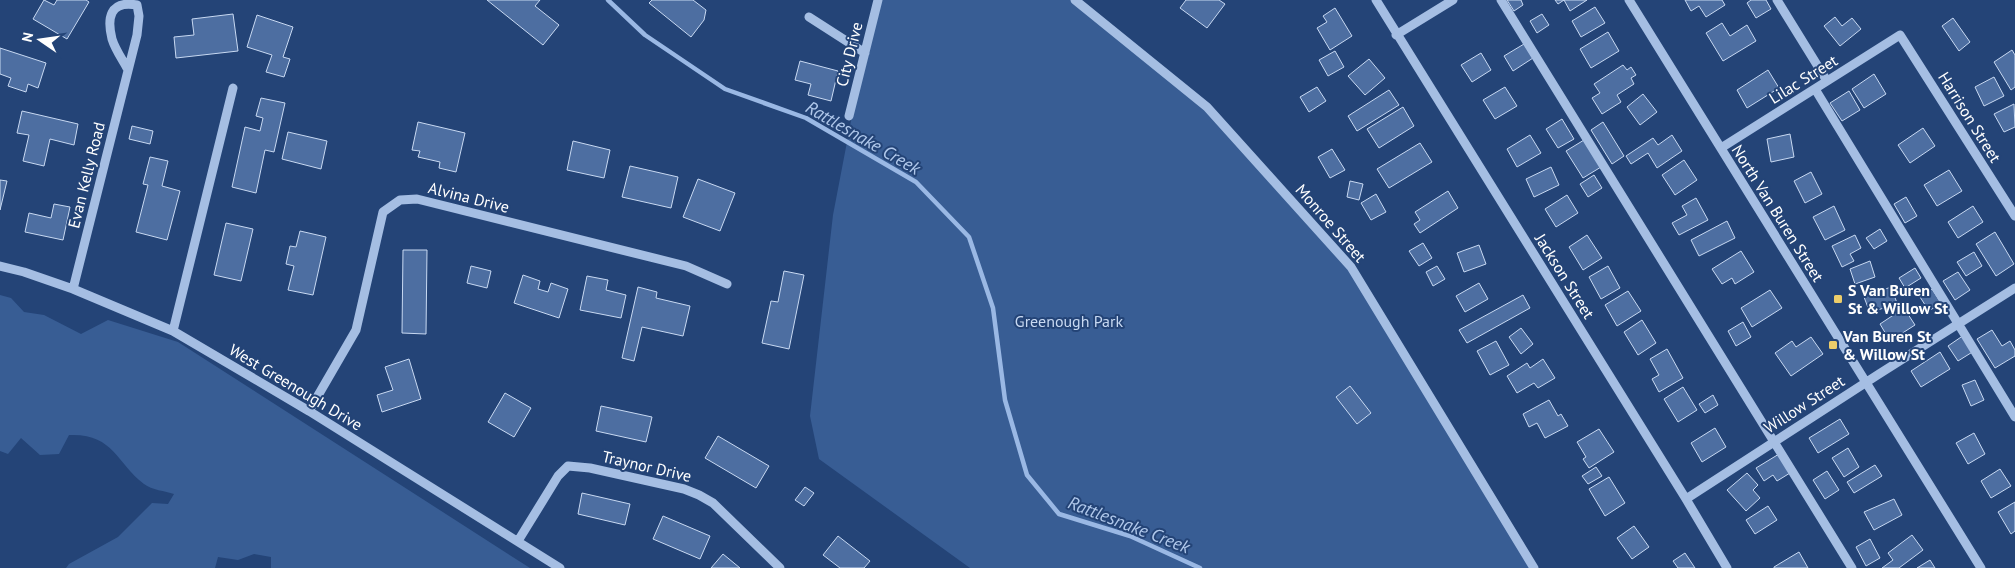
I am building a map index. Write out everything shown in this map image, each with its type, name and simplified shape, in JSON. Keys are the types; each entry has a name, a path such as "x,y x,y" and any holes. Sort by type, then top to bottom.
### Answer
{"street":[{"name":"Evan Kelly Road","path":"74,289 127,68 137,35 139,16 137,5 130,1 121,0 113,6 109,19 113,41 127,68"},
{"name":"City Drive","path":"849,116 878,0"},
{"name":"Monroe Street","path":"1075,0 1207,107 1351,267 1534,568"},
{"name":"Jackson Street","path":"1376,0 1727,568"},
{"path":"1396,35 1453,0"},
{"path":"1500,0 1852,568"},
{"name":"North Van Buren Street","path":"1629,0 1981,568"},
{"path":"1777,0 1827,81"},
{"path":"809,17 865,53"},
{"name":"Lilac Street","path":"1721,148 1900,35"},
{"name":"Harrison Street","path":"1900,35 2015,216"},
{"path":"173,331 233,88"},
{"path":"1815,89 2015,417"},
{"name":"Alvina Drive","path":"309,411 356,330 383,212 400,200 417,200 686,266 727,284"},
{"name":"West Greenough Drive","path":"0,266 74,289 173,331 309,411 560,568"},
{"name":"Willow Street","path":"1686,499 1865,382 2015,288"},
{"name":"Traynor Drive","path":"518,541 558,476 568,466 575,466 684,488 699,495 713,503 780,568"}],"green space":[{"name":"Greenough Park","path":"878,0 1075,0 1207,107 1351,267 1534,568 970,568 819,459 810,416 833,215 851,121 867,61"},
{"path":"0,295 11,298 24,312 44,315 81,334 108,320 178,342 530,568 271,568 271,557 254,554 238,560 218,557 215,568 66,568 69,564 118,537 152,503 168,504 174,494 147,486 105,444 84,436 69,435 59,454 40,455 21,438 8,454 0,451"}],"building":[{"path":"44,0 54,5 57,0 86,0 89,2 67,39 33,19"},
{"path":"487,0 540,0 535,6 559,25 543,45"},
{"path":"652,0 693,0 706,10 704,20 691,37 649,3"},
{"path":"1186,0 1219,0 1225,4 1207,28 1180,8"},
{"path":"1507,0 1521,0 1523,5 1514,11"},
{"path":"1555,0 1564,0 1558,4"},
{"path":"1564,0 1587,0 1570,11"},
{"path":"1685,0 1722,0 1725,5 1706,17 1699,6 1691,11"},
{"path":"1751,0 1766,0 1771,9 1756,18 1747,3"},
{"path":"1595,7 1605,23 1581,37 1572,21"},
{"path":"1335,8 1352,36 1330,50 1317,28 1327,22 1323,16"},
{"path":"233,14 238,51 176,58 174,37 194,35 192,19"},
{"path":"1542,14 1549,25 1537,33 1530,21"},
{"path":"257,15 293,27 283,57 290,59 284,77 266,72 272,55 247,47"},
{"path":"1835,17 1842,26 1852,18 1861,29 1840,46 1824,26"},
{"path":"1953,18 1970,42 1959,51 1942,26"},
{"path":"1722,23 1730,36 1747,25 1756,41 1723,61 1706,33"},
{"path":"1608,32 1619,51 1591,68 1580,49"},
{"path":"1524,44 1533,58 1513,71 1504,56"},
{"path":"0,48 46,63 38,88 28,84 26,92 8,86 11,78 0,74"},
{"path":"2012,50 2015,55 2015,87 2011,90 1994,62"},
{"path":"1335,51 1344,67 1328,76 1319,60"},
{"path":"1481,53 1491,70 1472,82 1461,65"},
{"path":"1369,59 1385,78 1365,95 1348,76"},
{"path":"800,61 838,71 831,101 808,95 811,84 795,80"},
{"path":"1623,65 1627,70 1631,67 1636,75 1631,78 1634,84 1617,95 1621,102 1602,114 1592,98 1600,93 1594,84"},
{"path":"1768,70 1779,88 1747,108 1737,90"},
{"path":"1874,74 1886,94 1864,108 1852,89"},
{"path":"1994,77 2004,96 1984,106 1975,87"},
{"path":"1317,87 1326,101 1309,112 1300,97"},
{"path":"1505,87 1517,106 1495,119 1483,100"},
{"path":"1389,90 1399,105 1357,131 1348,116"},
{"path":"1849,91 1860,110 1842,121 1830,103"},
{"path":"1643,94 1657,112 1640,125 1627,107"},
{"path":"261,98 285,103 274,152 265,150 256,193 232,187 245,127 260,131 263,118 256,116"},
{"path":"2014,104 2015,127 2004,132 1994,114"},
{"path":"1403,107 1414,126 1379,148 1367,129"},
{"path":"22,111 78,124 74,145 50,139 44,166 23,161 29,135 17,133"},
{"path":"1562,119 1574,139 1558,148 1546,129"},
{"path":"418,122 465,133 456,172 439,168 440,162 418,157 420,151 412,150"},
{"path":"1603,122 1624,156 1612,164 1591,130"},
{"path":"132,126 153,131 150,144 129,139"},
{"path":"1923,128 1935,146 1910,163 1898,145"},
{"path":"288,132 327,141 321,169 282,159"},
{"path":"1790,134 1794,157 1771,162 1767,139"},
{"path":"1530,135 1541,153 1517,167 1507,149"},
{"path":"1672,135 1682,151 1657,168 1648,153 1631,164 1626,156 1653,138 1658,145"},
{"path":"1584,140 1601,167 1583,178 1566,151"},
{"path":"573,141 610,150 604,178 567,170"},
{"path":"1420,143 1432,162 1389,188 1377,169"},
{"path":"1332,149 1345,170 1330,178 1318,157"},
{"path":"150,157 168,161 162,186 180,191 167,240 136,232 148,185 143,184"},
{"path":"1684,160 1697,180 1675,195 1662,175"},
{"path":"630,166 678,177 671,208 622,197"},
{"path":"1551,167 1559,185 1534,197 1526,179"},
{"path":"1949,170 1962,191 1937,206 1924,185"},
{"path":"1811,172 1822,194 1805,203 1794,181"},
{"path":"1594,175 1602,188 1588,197 1580,184"},
{"path":"698,179 735,193 720,231 683,217"},
{"path":"0,180 7,181 0,210"},
{"path":"1350,181 1363,184 1359,200 1347,197"},
{"path":"1448,191 1458,208 1420,233 1414,224 1420,220 1415,212"},
{"path":"1376,194 1386,212 1371,220 1361,203"},
{"path":"1567,195 1578,213 1556,227 1545,209"},
{"path":"1906,197 1917,216 1905,223 1894,204"},
{"path":"1696,198 1708,220 1679,235 1672,223 1687,215 1682,206"},
{"path":"54,204 70,207 63,240 25,232 29,213 51,218"},
{"path":"1834,206 1845,230 1825,240 1813,217"},
{"path":"1973,206 1983,222 1958,238 1948,222"},
{"path":"1727,221 1735,238 1699,256 1691,240"},
{"path":"226,223 253,229 241,281 214,275"},
{"path":"1880,229 1887,241 1874,249 1866,238"},
{"path":"300,231 326,237 313,295 288,290 294,266 286,264 290,246 296,247"},
{"path":"1995,232 2014,264 1996,276 1976,244"},
{"path":"1587,235 1602,258 1583,270 1569,247"},
{"path":"1855,235 1861,248 1850,254 1854,261 1842,267 1832,246"},
{"path":"1423,243 1432,258 1419,266 1409,251"},
{"path":"1479,245 1486,264 1464,272 1457,253"},
{"path":"403,250 427,250 426,334 402,333"},
{"path":"1741,251 1754,272 1735,284 1732,278 1722,284 1712,269"},
{"path":"1974,252 1982,266 1966,276 1957,262"},
{"path":"1870,261 1875,277 1855,284 1850,269"},
{"path":"471,266 491,271 487,288 467,283"},
{"path":"1437,266 1445,279 1433,286 1426,272"},
{"path":"1608,266 1620,288 1601,299 1589,277"},
{"path":"1915,268 1921,278 1905,288 1899,278"},
{"path":"784,271 804,275 789,349 762,343 771,301 778,302"},
{"path":"1958,272 1970,290 1955,300 1943,281"},
{"path":"523,275 540,281 538,289 548,292 551,283 568,289 559,318 514,303"},
{"path":"587,276 608,280 606,290 626,295 621,318 580,310"},
{"path":"1479,283 1488,299 1465,312 1456,296"},
{"path":"638,287 657,292 656,298 690,306 683,336 642,327 634,361 622,358"},
{"path":"1891,287 1897,303 1870,313 1864,297"},
{"path":"1932,289 1941,303 1929,311 1920,297"},
{"path":"1770,290 1782,308 1752,327 1741,308"},
{"path":"1628,291 1641,311 1617,326 1605,305"},
{"path":"1523,295 1530,308 1467,343 1459,330"},
{"path":"1904,308 1915,325 1890,341 1880,324"},
{"path":"1642,320 1656,343 1638,355 1624,332"},
{"path":"1743,322 1751,337 1736,346 1728,331"},
{"path":"1521,328 1533,344 1521,354 1509,337"},
{"path":"1992,330 2002,346 2010,341 2015,350 2015,356 1995,368 1977,339"},
{"path":"1964,335 1974,351 1958,361 1948,346"},
{"path":"1811,337 1823,354 1791,376 1775,353 1792,341 1796,347"},
{"path":"1496,341 1509,365 1490,375 1477,351"},
{"path":"1667,349 1683,378 1659,392 1652,379 1659,375 1650,359"},
{"path":"1940,352 1950,369 1921,387 1911,371"},
{"path":"409,359 421,399 382,412 377,395 393,390 385,367"},
{"path":"1543,359 1555,378 1538,388 1534,383 1517,393 1507,376 1527,363 1530,368"},
{"path":"1975,380 1984,400 1971,406 1962,385"},
{"path":"1350,386 1371,413 1357,424 1336,397"},
{"path":"1683,387 1697,410 1678,422 1664,399"},
{"path":"505,393 531,408 514,437 488,422"},
{"path":"1713,395 1718,405 1705,413 1699,404"},
{"path":"1549,400 1558,416 1561,414 1568,426 1545,438 1537,423 1529,427 1523,414"},
{"path":"601,406 652,417 646,442 596,431"},
{"path":"1840,419 1849,434 1818,453 1809,438"},
{"path":"1715,428 1726,447 1702,462 1691,443"},
{"path":"1599,429 1614,452 1589,468 1583,459 1586,457 1577,442"},
{"path":"1974,433 1985,454 1968,464 1956,443"},
{"path":"718,436 769,466 756,488 705,458"},
{"path":"1848,448 1859,467 1844,477 1832,458"},
{"path":"1779,454 1790,473 1777,481 1773,475 1764,481 1756,468"},
{"path":"1875,465 1882,476 1854,493 1847,482"},
{"path":"1596,467 1602,476 1588,484 1582,476"},
{"path":"2000,469 2011,486 1991,498 1981,481"},
{"path":"1827,471 1839,490 1825,499 1813,480"},
{"path":"1747,473 1758,485 1753,490 1760,498 1746,511 1727,490"},
{"path":"1609,477 1625,503 1605,516 1589,489"},
{"path":"805,487 814,493 804,506 795,500"},
{"path":"582,493 630,504 625,525 578,514"},
{"path":"1894,499 1902,515 1874,530 1864,512"},
{"path":"2015,502 2015,531 2011,534 1998,512"},
{"path":"1768,506 1777,520 1755,534 1746,520"},
{"path":"663,516 710,536 700,559 653,539"},
{"path":"1634,526 1649,547 1632,559 1617,538"},
{"path":"1912,535 1923,550 1899,568 1882,568 1893,560 1888,553"},
{"path":"838,536 870,561 864,568 840,568 823,555"},
{"path":"1870,539 1880,558 1866,566 1856,547"},
{"path":"1799,552 1808,568 1774,568 1774,567"},
{"path":"1685,553 1695,568 1678,568 1673,561"},
{"path":"723,554 740,568 711,568"},
{"path":"1930,560 1935,568 1917,568"}],"waterway":[{"name":"Rattlesnake Creek","path":"608,0 645,35 725,89 806,118 916,182 969,237 993,308 1005,400 1027,475 1059,514 1130,536 1200,568"}],"place":[{"name":"S Van Buren St & Willow St","path":"1838,299"},
{"name":"Van Buren St & Willow St","path":"1833,345"}]}
